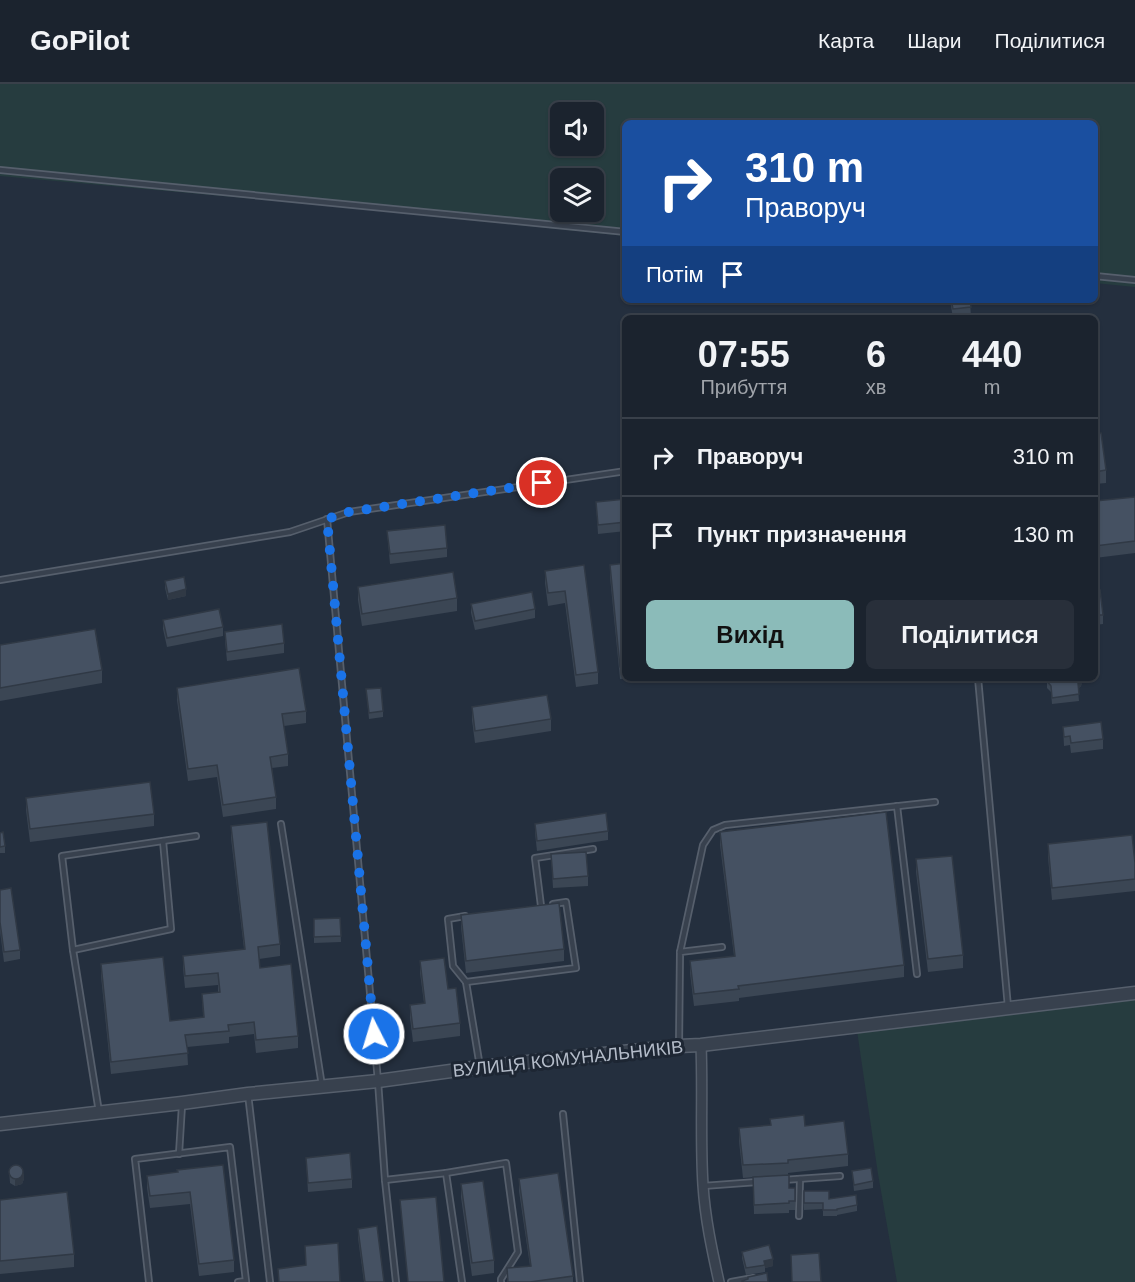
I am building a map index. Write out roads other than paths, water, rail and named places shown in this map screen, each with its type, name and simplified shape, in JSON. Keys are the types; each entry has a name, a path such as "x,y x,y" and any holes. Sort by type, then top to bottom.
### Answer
{"street":[{"name":"ВУЛИЦЯ КОМУНАЛЬНИКІВ","path":"0,1124 378,1081 480,1067 679,1046 701,1046 1135,993"},
{"path":"701,1046 703,1186 708,1233 719,1282"}],"lane":[{"path":"0,170 622,232"},
{"path":"1098,276 1135,280"},
{"path":"0,580 290,532 349,512 622,472"},
{"path":"327,519 396,1282"},
{"path":"978,681 1008,1008"},
{"path":"679,1046 680,952 703,845 713,830 725,825 935,802"},
{"path":"897,806 917,974"},
{"path":"281,824 322,1086"},
{"path":"99,1112 73,950 62,856 196,836"},
{"path":"73,950 171,929 163,841"},
{"path":"466,982 576,968 566,902 541,906 535,858 593,849"},
{"path":"471,916 448,919 453,966 466,982 480,1067"},
{"path":"680,952 722,947"},
{"path":"248,1094 270,1282"},
{"path":"179,1154 182,1103"},
{"path":"563,1114 580,1282"},
{"path":"149,1282 135,1158 230,1147 246,1281 238,1282"},
{"path":"385,1180 506,1163 518,1252 501,1282"},
{"path":"446,1173 462,1282"},
{"path":"778,1180 840,1176"},
{"path":"799,1216 800,1179"},
{"path":"703,1186 767,1181"},
{"path":"731,1282 764,1276"}]}
